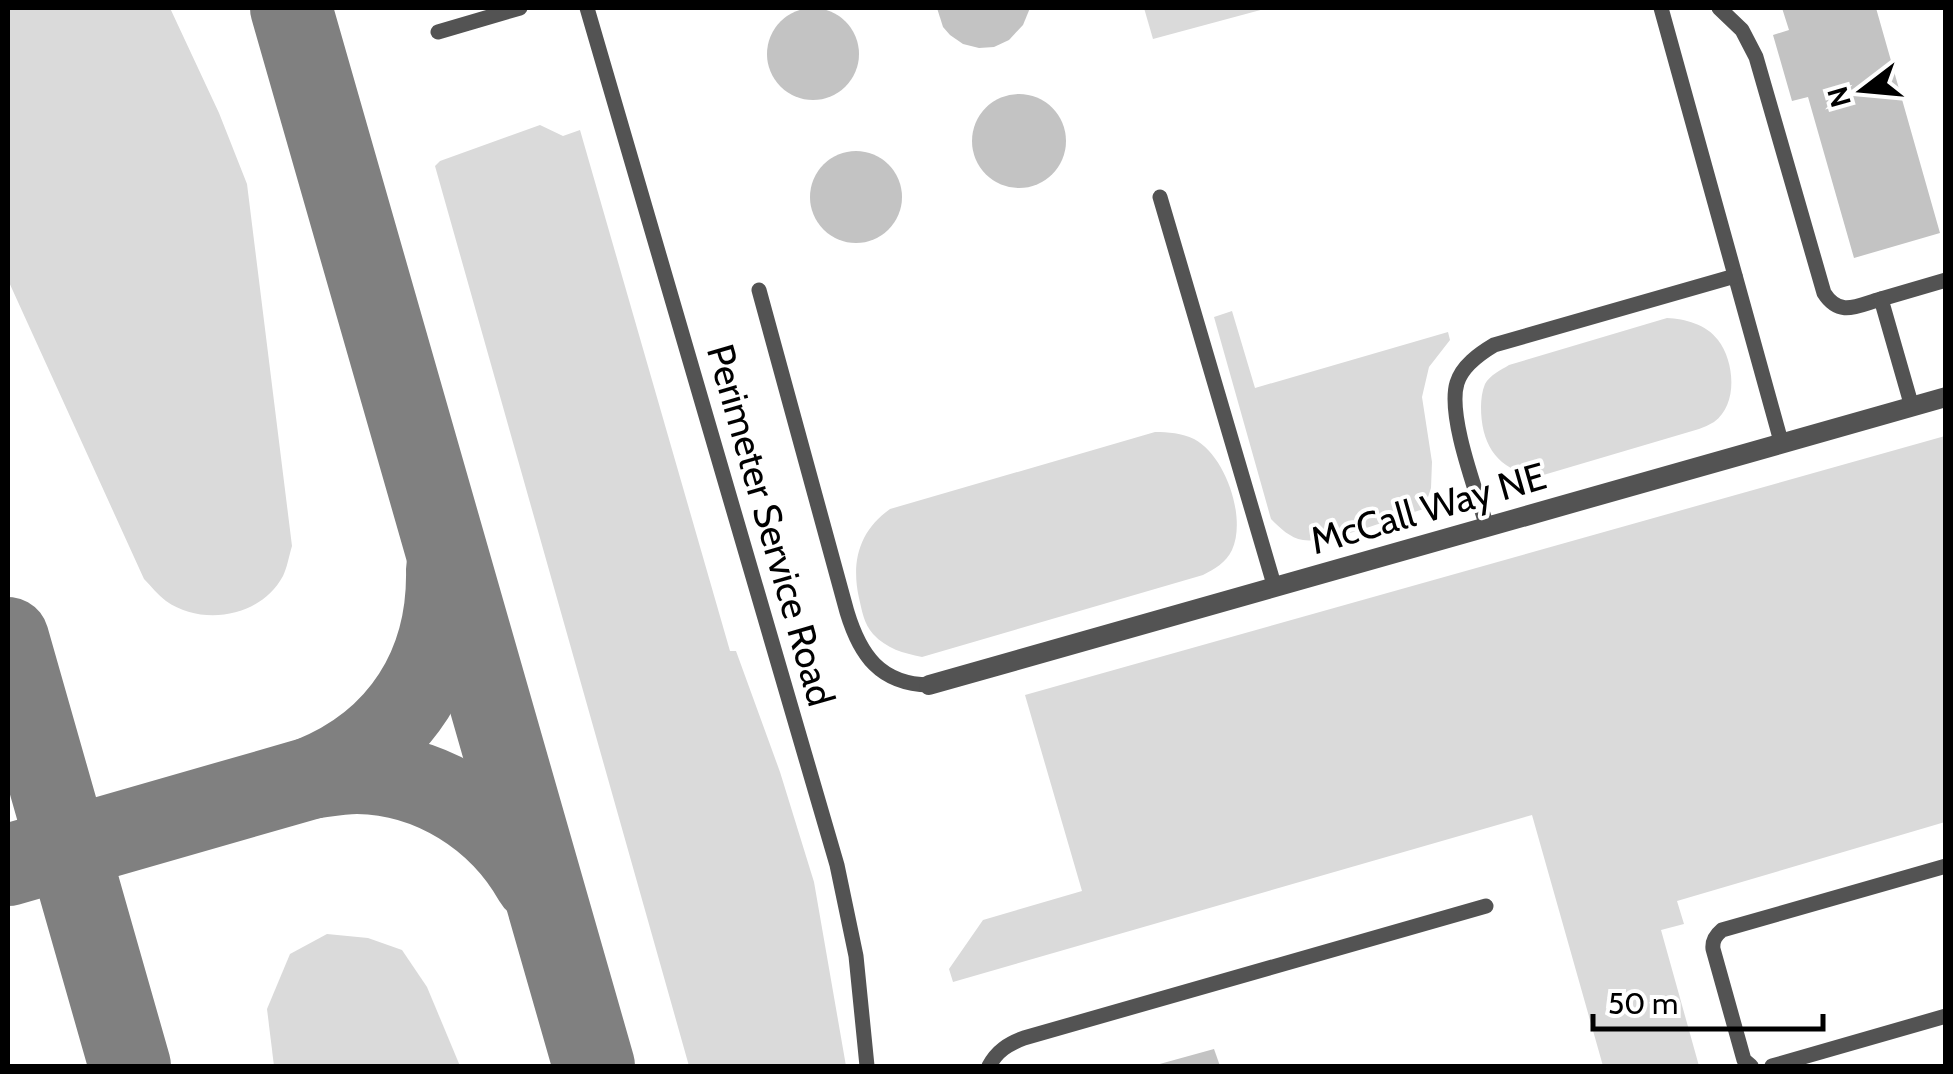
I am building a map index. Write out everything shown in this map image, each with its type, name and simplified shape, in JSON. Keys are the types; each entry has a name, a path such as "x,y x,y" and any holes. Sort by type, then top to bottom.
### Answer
{"street":[{"name":"McCall Way NE","path":"929,685 1946,397"}],"lane":[{"path":"438,32 520,8"},
{"name":"Perimeter Service Road","path":"587,8 837,865 856,956 867,1066"},
{"path":"1661,8 1782,444"},
{"path":"1719,8 1742,30 1756,56 1824,294 1832,305 1843,308 1946,280"},
{"path":"1160,197 1275,588"},
{"path":"1487,528 1454,400 1458,380 1480,353 1494,345 1735,276"},
{"path":"760,290 859,644 884,674 914,685 929,685"},
{"path":"1881,299 1912,407"},
{"path":"1751,1066 1744,1060 1713,949 1718,934 1946,866"},
{"path":"989,1066 1006,1045 1024,1038 1486,906"},
{"path":"1772,1066 1946,1016"}],"shaded area":[{"path":"8,8 170,8 219,113 247,184 292,546 284,573 273,590 246,609 230,614 197,614 166,601 144,579 8,280"},
{"path":"1144,8 1268,8 1153,39"},
{"path":"540,125 563,136 580,130 730,651 736,651 780,772 814,882 846,1066 689,1066 435,166"},
{"path":"1232,311 1255,388 1448,332 1450,340 1429,367 1422,397 1432,462 1431,488 1424,509 1315,540 1294,537 1271,519 1214,317"},
{"path":"1667,318 1701,326 1724,349 1731,371 1730,394 1714,422 1540,476 1514,470 1495,455 1485,434 1481,407 1484,387 1493,375 1509,365"},
{"path":"1155,432 1194,439 1224,472 1235,505 1236,536 1229,555 1215,568 1203,575 922,657 890,647 870,630 859,598 857,560 864,537 890,509"},
{"path":"1945,436 1945,822 1677,901 1684,924 1661,930 1699,1066 1603,1066 1532,815 953,982 949,969 983,920 1082,891 1025,695"},
{"path":"327,934 368,938 402,950 427,987 460,1066 274,1066 267,1009 290,954"}],"building":[{"path":"813,8 831,11 846,21 856,36 856,72 846,87 831,97 813,100 795,97 780,87 770,72 767,54 770,36 780,21 795,11"},
{"path":"937,8 1030,8 1023,25 1009,40 979,48 950,35"},
{"path":"1782,8 1876,8 1940,233 1854,258 1808,97 1792,101 1773,35 1789,30"},
{"path":"1019,94 1037,98 1052,108 1062,123 1066,141 1062,159 1052,174 1037,184 1019,188 1001,184 986,174 976,159 972,141 976,123 986,108 1001,98"},
{"path":"856,151 874,154 889,164 899,179 899,215 889,230 874,240 856,243 838,240 823,230 813,215 810,197 813,179 823,164 838,154"},
{"path":"1214,1049 1220,1066 1156,1066 1156,1065"}],"taxiway":[{"path":"291,8 594,1066"},
{"path":"447,569 439,637 414,696 370,744 311,778 351,773 384,775 436,791 460,803 502,837 535,881"},
{"path":"8,638 130,1066"},
{"path":"8,865 311,778"}]}
